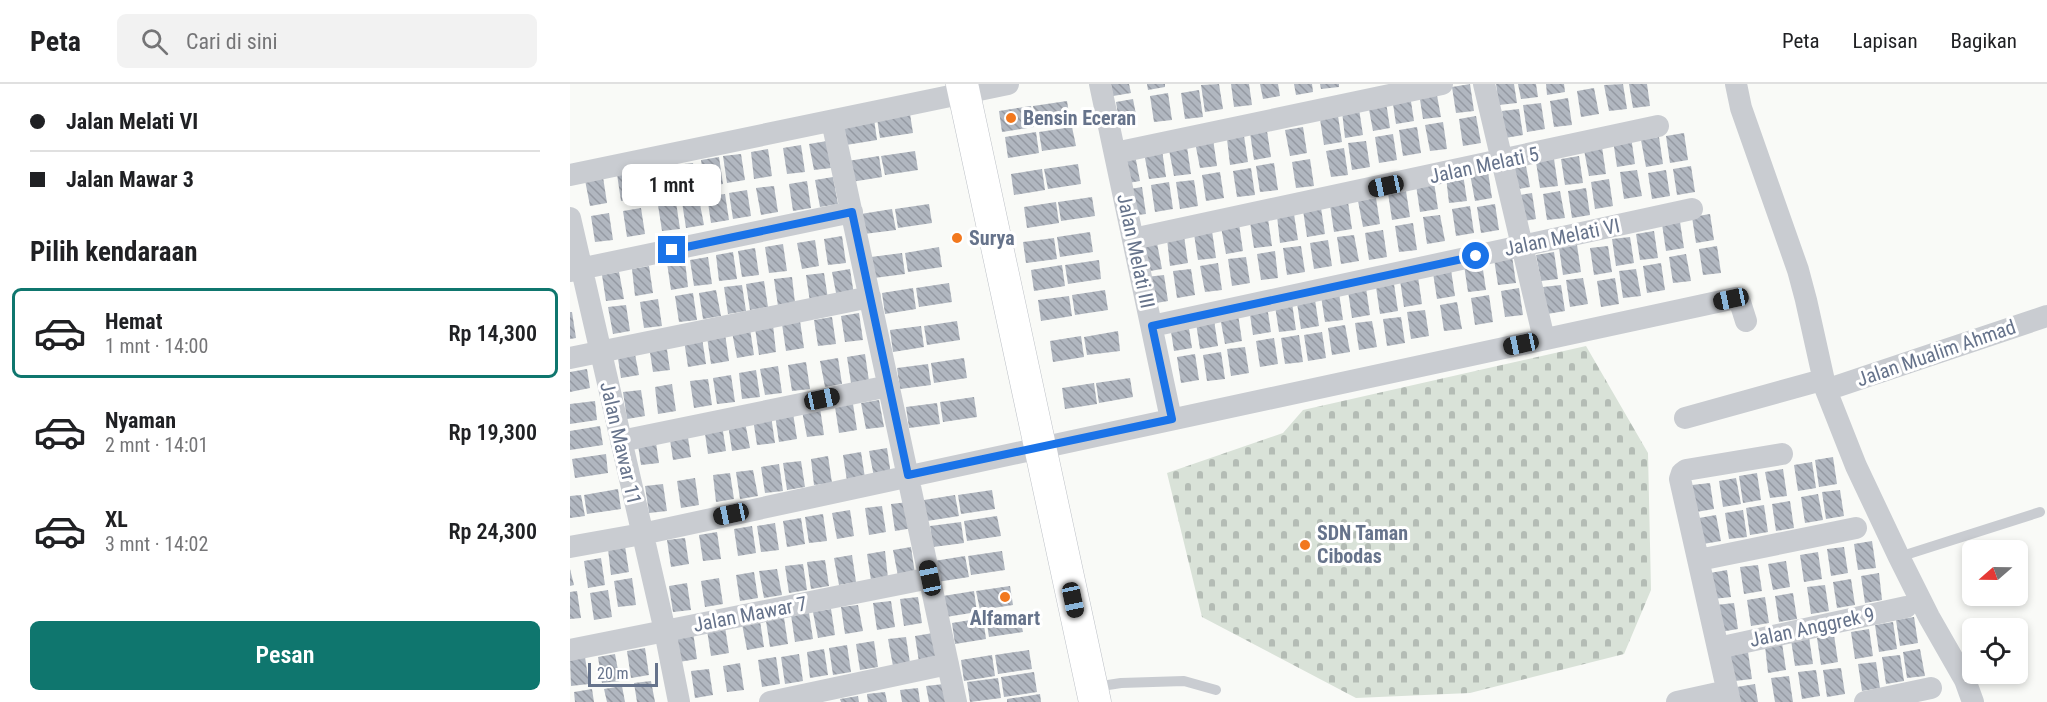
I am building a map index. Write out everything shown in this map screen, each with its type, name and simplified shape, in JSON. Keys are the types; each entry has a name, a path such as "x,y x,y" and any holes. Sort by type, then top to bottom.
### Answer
{"street":[{"path":"570,175 832,121 963,89 1008,84"},
{"name":"Jalan Melati III","path":"1100,84 1172,419"},
{"path":"1115,153 1442,84"},
{"path":"1484,84 1545,339"},
{"path":"1736,84 1741,108 1798,270 1824,385 1856,466 1929,617 1965,680 1973,702"},
{"path":"963,89 1093,695"},
{"path":"832,121 956,702"},
{"name":"Jalan Melati 5","path":"1133,239 1658,126"},
{"name":"Jalan Melati VI","path":"1152,326 1692,209"},
{"path":"576,270 852,212"},
{"name":"Jalan Mawar 11","path":"570,218 576,270 600,352 665,631 679,702"},
{"path":"570,358 870,297"},
{"path":"570,547 642,534 1736,298 1740,302 1746,321"},
{"name":"Jalan Mualim Ahmad","path":"1685,418 1824,385 2047,316"},
{"path":"621,441 889,386"},
{"path":"1677,702 1728,697 1680,479 1682,473 1686,470 1782,454"},
{"path":"1699,560 1856,528"},
{"name":"Jalan Mawar 7","path":"570,650 930,578"},
{"name":"Jalan Anggrek 9","path":"1718,648 1906,607"},
{"path":"771,702 948,664"},
{"path":"1865,702 1931,688"}],"lane":[{"path":"1899,557 2040,512"},
{"path":"1093,695 1121,683 1184,681 1216,690"}],"green space":[{"path":"1586,346 1648,453 1651,590 1624,654 1470,693 1356,698 1202,617 1167,473 1283,433 1303,410"}],"building":[{"path":"1111,84 1129,84 1131,93 1113,96"},
{"path":"1147,84 1165,84 1165,87 1148,90"},
{"path":"1219,84 1223,109 1205,112 1201,85"},
{"path":"1231,84 1249,84 1252,105 1234,107"},
{"path":"1260,84 1278,84 1280,96 1263,99"},
{"path":"1294,84 1312,84 1313,92 1296,95"},
{"path":"1320,84 1339,84 1339,87 1321,89"},
{"path":"1470,84 1474,111 1456,113 1452,87"},
{"path":"1496,84 1514,84 1517,103 1499,105"},
{"path":"1518,84 1536,84 1538,97 1521,99"},
{"path":"1546,84 1564,84 1565,92 1547,95"},
{"path":"1623,84 1627,109 1609,111 1604,85"},
{"path":"1629,84 1647,84 1650,106 1633,108"},
{"path":"1594,88 1599,114 1581,117 1577,91"},
{"path":"1199,90 1203,117 1185,119 1181,93"},
{"path":"1436,90 1441,117 1423,119 1419,93"},
{"path":"1168,93 1172,120 1154,122 1150,96"},
{"path":"1410,95 1414,121 1396,124 1392,97"},
{"path":"1568,98 1572,125 1554,127 1550,101"},
{"path":"1133,99 1138,125 1120,128 1116,102"},
{"path":"1067,101 1070,120 1036,125 1033,106"},
{"path":"1386,102 1390,128 1373,131 1368,104"},
{"path":"1541,103 1545,129 1527,132 1523,105"},
{"path":"1031,106 1034,127 1002,132 999,111"},
{"path":"1359,109 1363,135 1345,138 1342,111"},
{"path":"1519,109 1523,135 1505,138 1502,111"},
{"path":"910,114 913,133 880,138 877,119"},
{"path":"1338,116 1342,142 1324,145 1320,119"},
{"path":"1476,116 1481,143 1463,146 1459,119"},
{"path":"874,119 877,140 846,145 843,124"},
{"path":"1443,122 1447,149 1430,151 1425,125"},
{"path":"1072,127 1076,146 1042,151 1039,132"},
{"path":"1303,127 1307,153 1290,156 1285,130"},
{"path":"1417,127 1421,153 1403,156 1399,130"},
{"path":"1267,131 1271,157 1254,160 1250,133"},
{"path":"1036,132 1039,153 1008,158 1005,137"},
{"path":"1684,133 1688,160 1670,163 1666,136"},
{"path":"1393,134 1397,160 1379,163 1375,137"},
{"path":"1244,136 1248,162 1230,165 1227,139"},
{"path":"1631,137 1635,164 1617,167 1613,140"},
{"path":"1659,137 1663,164 1646,167 1641,140"},
{"path":"1213,139 1217,166 1200,168 1195,142"},
{"path":"827,141 831,168 814,170 809,144"},
{"path":"1366,141 1370,167 1352,170 1348,143"},
{"path":"801,145 805,172 787,174 783,148"},
{"path":"1187,147 1191,174 1174,176 1169,150"},
{"path":"1602,147 1606,174 1589,176 1584,150"},
{"path":"1344,148 1348,175 1331,177 1326,151"},
{"path":"768,149 772,176 754,179 751,152"},
{"path":"1162,150 1166,177 1149,179 1144,153"},
{"path":"915,151 918,170 885,175 881,156"},
{"path":"741,154 745,180 727,183 723,156"},
{"path":"1135,155 1140,181 1122,184 1118,158"},
{"path":"879,156 882,177 851,182 848,161"},
{"path":"1579,156 1583,183 1565,185 1561,159"},
{"path":"719,157 723,184 705,187 701,160"},
{"path":"1310,159 1314,186 1296,188 1292,162"},
{"path":"1554,159 1558,186 1540,188 1536,162"},
{"path":"1525,161 1530,187 1512,190 1508,163"},
{"path":"693,163 697,189 680,192 675,165"},
{"path":"1274,163 1278,190 1260,192 1256,166"},
{"path":"1078,164 1081,184 1048,189 1044,169"},
{"path":"670,166 674,192 656,195 652,168"},
{"path":"1691,166 1695,192 1677,195 1673,169"},
{"path":"1251,168 1255,195 1237,197 1233,171"},
{"path":"1042,169 1045,190 1014,195 1011,174"},
{"path":"1637,170 1642,196 1624,199 1620,172"},
{"path":"1666,170 1670,196 1652,199 1648,173"},
{"path":"635,172 639,198 621,201 617,174"},
{"path":"1220,172 1224,198 1206,201 1202,175"},
{"path":"1488,172 1492,198 1475,201 1470,174"},
{"path":"1463,174 1467,201 1449,203 1446,177"},
{"path":"603,177 607,203 590,206 585,180"},
{"path":"833,177 838,204 820,207 815,180"},
{"path":"1609,179 1613,206 1595,209 1591,182"},
{"path":"1194,180 1198,206 1180,209 1176,182"},
{"path":"807,181 811,208 793,211 789,184"},
{"path":"1169,182 1173,209 1155,212 1151,185"},
{"path":"1434,182 1438,209 1420,212 1416,185"},
{"path":"774,186 778,212 761,215 756,188"},
{"path":"1142,187 1146,214 1129,216 1124,190"},
{"path":"1586,188 1590,215 1572,218 1568,191"},
{"path":"747,190 751,216 733,219 729,193"},
{"path":"1406,191 1410,217 1392,220 1388,193"},
{"path":"1560,191 1565,218 1547,220 1543,194"},
{"path":"1532,193 1536,219 1519,222 1514,196"},
{"path":"725,194 729,220 711,223 707,196"},
{"path":"1092,197 1095,216 1061,221 1058,202"},
{"path":"1376,198 1380,224 1363,227 1358,201"},
{"path":"699,199 704,225 686,228 682,202"},
{"path":"676,202 680,229 662,231 658,205"},
{"path":"1056,202 1059,223 1027,228 1024,207"},
{"path":"1348,202 1352,229 1334,232 1330,205"},
{"path":"929,204 932,223 898,228 895,209"},
{"path":"1495,204 1499,230 1481,233 1477,207"},
{"path":"1470,206 1474,233 1456,236 1452,209"},
{"path":"641,208 645,234 627,237 623,211"},
{"path":"1321,208 1325,234 1307,237 1303,210"},
{"path":"892,209 896,230 864,234 861,214"},
{"path":"609,213 613,240 595,242 591,216"},
{"path":"1294,214 1298,240 1280,243 1277,216"},
{"path":"1710,214 1714,240 1696,243 1692,217"},
{"path":"1440,215 1445,241 1427,244 1423,217"},
{"path":"1268,219 1272,246 1254,248 1250,222"},
{"path":"1680,222 1684,248 1666,251 1662,224"},
{"path":"1413,223 1417,250 1399,252 1395,226"},
{"path":"1239,224 1243,251 1226,254 1221,227"},
{"path":"1383,230 1387,257 1369,260 1365,233"},
{"path":"1212,231 1216,258 1198,260 1194,234"},
{"path":"1654,231 1658,258 1640,260 1636,234"},
{"path":"1090,232 1093,252 1060,257 1057,237"},
{"path":"1354,235 1359,261 1341,264 1337,237"},
{"path":"842,236 846,263 828,265 824,239"},
{"path":"1184,236 1188,263 1170,266 1167,239"},
{"path":"1630,237 1634,263 1616,266 1612,239"},
{"path":"1054,238 1057,259 1026,263 1023,242"},
{"path":"815,240 819,266 802,269 797,243"},
{"path":"1328,240 1332,266 1314,269 1310,243"},
{"path":"1157,243 1162,269 1144,272 1140,245"},
{"path":"783,244 787,271 769,273 765,247"},
{"path":"1577,245 1581,272 1563,275 1559,248"},
{"path":"1301,246 1305,272 1287,275 1283,248"},
{"path":"1608,246 1612,272 1594,275 1590,248"},
{"path":"1717,246 1721,273 1703,275 1699,249"},
{"path":"939,247 942,267 908,272 905,253"},
{"path":"755,248 759,275 742,277 738,251"},
{"path":"1275,251 1278,278 1261,280 1257,254"},
{"path":"733,252 737,279 719,281 716,255"},
{"path":"1554,252 1558,279 1541,281 1536,255"},
{"path":"902,253 905,274 874,278 871,257"},
{"path":"1686,254 1691,281 1673,283 1669,257"},
{"path":"1512,256 1516,283 1498,285 1494,259"},
{"path":"708,257 712,284 694,286 690,260"},
{"path":"1246,257 1250,283 1232,286 1228,259"},
{"path":"1099,260 1101,279 1068,284 1065,265"},
{"path":"685,261 688,287 671,290 667,263"},
{"path":"1218,263 1222,290 1205,292 1200,266"},
{"path":"1482,263 1486,290 1468,292 1464,265"},
{"path":"1661,263 1665,290 1647,293 1643,266"},
{"path":"1062,265 1065,286 1034,291 1031,270"},
{"path":"649,266 653,293 635,296 632,269"},
{"path":"850,269 854,295 837,298 832,272"},
{"path":"1191,269 1195,295 1177,298 1173,271"},
{"path":"1636,269 1641,296 1623,298 1619,271"},
{"path":"1451,270 1455,296 1437,299 1433,273"},
{"path":"619,272 624,299 606,301 602,275"},
{"path":"824,273 828,299 810,302 806,275"},
{"path":"1164,275 1168,301 1150,304 1146,277"},
{"path":"792,277 795,303 778,306 774,279"},
{"path":"1418,277 1422,304 1404,307 1400,280"},
{"path":"1583,278 1588,304 1570,307 1566,280"},
{"path":"1615,278 1619,304 1601,307 1597,281"},
{"path":"764,281 768,307 750,310 746,284"},
{"path":"949,283 952,302 919,307 916,288"},
{"path":"1394,284 1398,311 1380,314 1376,287"},
{"path":"742,285 746,311 728,314 724,287"},
{"path":"1561,285 1565,311 1547,314 1543,287"},
{"path":"913,288 916,309 885,314 882,293"},
{"path":"1366,288 1370,315 1352,318 1348,291"},
{"path":"1519,288 1523,315 1505,317 1501,291"},
{"path":"716,290 721,316 703,319 699,293"},
{"path":"1105,290 1108,310 1075,315 1072,295"},
{"path":"693,293 697,320 679,322 675,296"},
{"path":"1339,293 1343,320 1325,322 1321,296"},
{"path":"1489,295 1493,322 1475,325 1471,298"},
{"path":"1069,296 1072,316 1041,321 1038,300"},
{"path":"658,299 662,326 644,328 640,302"},
{"path":"1315,300 1319,326 1301,329 1297,303"},
{"path":"1457,302 1462,329 1444,331 1440,305"},
{"path":"1292,303 1296,330 1279,332 1275,306"},
{"path":"626,305 630,331 613,334 608,307"},
{"path":"1267,306 1271,332 1253,335 1249,308"},
{"path":"1425,310 1429,336 1411,339 1407,312"},
{"path":"570,312 572,312 576,338 570,339"},
{"path":"859,313 863,340 845,342 841,316"},
{"path":"1238,314 1242,341 1225,344 1220,317"},
{"path":"832,317 836,344 818,346 814,320"},
{"path":"1401,317 1405,343 1387,346 1383,319"},
{"path":"1214,320 1218,346 1200,349 1196,323"},
{"path":"800,321 804,348 786,351 782,324"},
{"path":"957,321 960,340 927,345 924,326"},
{"path":"1372,321 1377,347 1359,350 1355,323"},
{"path":"1188,322 1192,348 1174,351 1170,325"},
{"path":"773,325 776,352 759,355 755,328"},
{"path":"1345,325 1350,352 1332,355 1328,328"},
{"path":"921,326 924,347 893,352 890,330"},
{"path":"750,329 754,355 737,358 732,332"},
{"path":"1118,331 1120,351 1087,355 1084,337"},
{"path":"1322,332 1326,358 1308,361 1304,335"},
{"path":"725,334 729,361 711,364 707,337"},
{"path":"1299,335 1303,362 1285,364 1281,338"},
{"path":"1081,336 1084,357 1053,362 1050,341"},
{"path":"702,338 706,364 688,367 684,340"},
{"path":"1274,338 1278,364 1260,367 1256,341"},
{"path":"666,343 670,370 653,372 649,346"},
{"path":"1245,347 1249,373 1231,376 1227,349"},
{"path":"634,349 639,375 621,378 617,352"},
{"path":"1221,352 1225,379 1207,381 1203,355"},
{"path":"865,354 869,381 851,383 847,357"},
{"path":"1195,354 1199,380 1181,383 1177,357"},
{"path":"838,358 842,384 825,387 820,361"},
{"path":"964,358 967,378 934,383 931,363"},
{"path":"806,362 810,389 792,391 788,365"},
{"path":"928,364 931,385 900,389 897,368"},
{"path":"778,366 782,393 765,395 760,369"},
{"path":"587,369 590,388 570,392 570,372"},
{"path":"756,370 760,397 742,399 739,373"},
{"path":"731,375 735,402 717,404 713,378"},
{"path":"1130,378 1133,397 1099,403 1096,383"},
{"path":"708,379 712,405 694,408 690,381"},
{"path":"1094,383 1097,404 1065,409 1062,388"},
{"path":"672,384 676,411 658,414 655,387"},
{"path":"641,390 645,416 627,419 623,392"},
{"path":"974,397 977,417 943,422 940,402"},
{"path":"879,400 884,427 866,429 861,403"},
{"path":"595,401 597,420 570,424 570,404"},
{"path":"937,403 940,424 909,428 906,407"},
{"path":"853,404 857,430 839,433 835,407"},
{"path":"820,408 824,435 807,437 802,411"},
{"path":"793,413 797,439 779,442 775,415"},
{"path":"771,416 775,443 757,445 753,419"},
{"path":"745,422 750,448 732,451 728,424"},
{"path":"722,425 726,451 708,454 704,427"},
{"path":"600,426 603,445 570,450 570,431"},
{"path":"687,431 691,457 673,460 669,433"},
{"path":"655,436 659,463 641,465 637,438"},
{"path":"887,448 891,475 874,477 869,451"},
{"path":"861,452 865,478 847,481 843,455"},
{"path":"606,454 608,473 575,478 572,459"},
{"path":"828,456 832,483 814,485 811,459"},
{"path":"1833,457 1837,484 1819,487 1815,460"},
{"path":"801,461 805,487 787,490 783,463"},
{"path":"1812,462 1816,488 1798,491 1794,465"},
{"path":"779,464 783,491 765,493 761,467"},
{"path":"1783,469 1787,496 1770,498 1765,472"},
{"path":"753,470 758,496 740,499 736,472"},
{"path":"730,473 734,499 716,502 713,475"},
{"path":"1757,473 1761,500 1743,503 1739,476"},
{"path":"695,478 699,505 681,508 677,481"},
{"path":"1736,478 1741,504 1723,507 1719,481"},
{"path":"1710,483 1714,509 1696,512 1692,485"},
{"path":"663,484 667,511 649,513 645,486"},
{"path":"618,489 621,509 587,514 584,495"},
{"path":"992,490 995,509 961,514 958,495"},
{"path":"1840,490 1844,516 1826,519 1822,492"},
{"path":"1818,494 1823,520 1805,523 1801,497"},
{"path":"581,495 585,516 570,518 570,496"},
{"path":"955,495 959,516 927,521 924,500"},
{"path":"1790,501 1794,528 1776,531 1772,504"},
{"path":"909,502 913,528 895,531 891,504"},
{"path":"1764,505 1768,532 1750,535 1746,508"},
{"path":"882,506 886,532 869,535 865,508"},
{"path":"850,510 854,536 837,539 832,513"},
{"path":"1743,510 1747,537 1729,539 1725,513"},
{"path":"823,514 827,541 809,543 805,517"},
{"path":"1716,515 1721,541 1703,544 1699,518"},
{"path":"997,516 1001,536 967,541 964,521"},
{"path":"801,518 805,544 787,547 783,521"},
{"path":"961,522 964,543 933,547 930,526"},
{"path":"775,523 779,550 761,552 757,526"},
{"path":"752,526 756,553 738,556 734,529"},
{"path":"717,532 721,559 703,561 699,535"},
{"path":"685,538 689,564 671,567 667,540"},
{"path":"1872,541 1876,568 1858,570 1854,544"},
{"path":"625,546 629,572 611,575 608,549"},
{"path":"911,547 915,574 898,576 893,550"},
{"path":"1844,547 1848,573 1831,576 1827,549"},
{"path":"885,551 888,578 871,580 867,554"},
{"path":"1002,551 1005,570 971,575 968,556"},
{"path":"1818,552 1822,579 1804,582 1800,555"},
{"path":"852,555 856,582 839,585 834,558"},
{"path":"965,556 969,577 937,582 934,561"},
{"path":"601,558 605,585 588,588 584,561"},
{"path":"825,560 829,586 811,589 807,562"},
{"path":"1786,561 1790,587 1773,590 1768,564"},
{"path":"803,564 807,590 789,593 785,566"},
{"path":"1758,565 1762,591 1744,594 1740,567"},
{"path":"570,569 574,585 570,586"},
{"path":"777,569 782,595 764,598 759,571"},
{"path":"1727,570 1731,597 1713,599 1710,573"},
{"path":"754,572 758,598 740,601 736,575"},
{"path":"1879,573 1882,600 1865,603 1861,576"},
{"path":"632,578 636,605 618,607 614,581"},
{"path":"719,578 723,604 705,607 701,581"},
{"path":"1851,579 1855,605 1837,608 1833,582"},
{"path":"687,583 691,610 673,612 669,586"},
{"path":"1825,585 1829,611 1811,614 1807,587"},
{"path":"1010,586 1013,605 980,610 976,591"},
{"path":"608,590 612,617 594,620 590,593"},
{"path":"577,591 581,618 570,619 570,592"},
{"path":"974,591 977,612 946,617 943,596"},
{"path":"1793,593 1797,619 1779,622 1775,596"},
{"path":"918,597 922,623 904,626 900,599"},
{"path":"1765,597 1769,623 1751,626 1747,600"},
{"path":"891,601 895,627 877,630 873,603"},
{"path":"1734,603 1738,629 1720,632 1716,605"},
{"path":"858,605 863,631 845,634 841,607"},
{"path":"831,609 835,635 818,638 813,612"},
{"path":"809,613 813,639 795,642 791,615"},
{"path":"1019,613 1023,632 989,637 986,618"},
{"path":"1914,617 1918,643 1900,646 1896,620"},
{"path":"784,618 788,644 770,647 766,621"},
{"path":"983,618 986,639 955,644 952,623"},
{"path":"760,621 764,647 747,650 742,624"},
{"path":"1893,622 1897,649 1879,652 1875,625"},
{"path":"725,627 729,653 711,656 707,630"},
{"path":"1869,629 1873,656 1855,659 1851,632"},
{"path":"693,632 697,659 679,662 676,635"},
{"path":"933,633 937,659 919,662 915,636"},
{"path":"1834,635 1838,662 1821,665 1817,638"},
{"path":"906,637 910,663 893,666 888,639"},
{"path":"1809,637 1813,664 1795,666 1791,640"},
{"path":"874,641 878,667 860,670 856,644"},
{"path":"1782,643 1786,670 1768,673 1765,646"},
{"path":"847,645 851,672 833,675 829,648"},
{"path":"645,648 649,675 631,678 627,651"},
{"path":"824,649 828,675 810,678 807,652"},
{"path":"1920,649 1925,676 1907,678 1903,652"},
{"path":"1029,650 1032,669 998,674 995,655"},
{"path":"1748,652 1752,679 1735,681 1730,655"},
{"path":"615,654 620,681 602,683 598,657"},
{"path":"799,654 803,681 785,684 781,657"},
{"path":"992,655 995,676 964,681 961,660"},
{"path":"1900,655 1904,681 1886,684 1882,657"},
{"path":"585,657 589,684 571,686 570,660"},
{"path":"776,657 780,684 762,687 758,660"},
{"path":"1876,662 1880,688 1862,691 1858,664"},
{"path":"740,663 744,690 727,692 723,666"},
{"path":"1841,668 1845,694 1827,697 1823,670"},
{"path":"709,669 713,695 695,698 691,671"},
{"path":"1816,670 1820,696 1802,699 1798,672"},
{"path":"1034,672 1037,692 1004,697 1001,677"},
{"path":"1789,676 1793,702 1775,702 1771,678"},
{"path":"998,678 1001,698 970,702 967,682"},
{"path":"651,681 655,702 637,702 634,683"},
{"path":"944,684 947,702 929,702 926,686"},
{"path":"1755,684 1758,702 1739,702 1737,687"},
{"path":"622,686 625,702 607,702 604,689"},
{"path":"918,688 920,702 902,702 900,690"},
{"path":"592,689 594,702 575,702 574,692"},
{"path":"885,692 887,702 868,702 867,694"},
{"path":"1040,694 1041,702 1007,702 1007,699"},
{"path":"858,696 859,702 841,702 840,699"}],"place":[{"name":"Bensin Eceran","path":"1011,118"},
{"name":"Surya","path":"957,238"},
{"name":"SDN Taman Cibodas","path":"1305,545"},
{"name":"Alfamart","path":"1005,597"}],"route":[{"path":"672,250 852,212 908,475 1172,419 1152,326 1476,256"}]}
